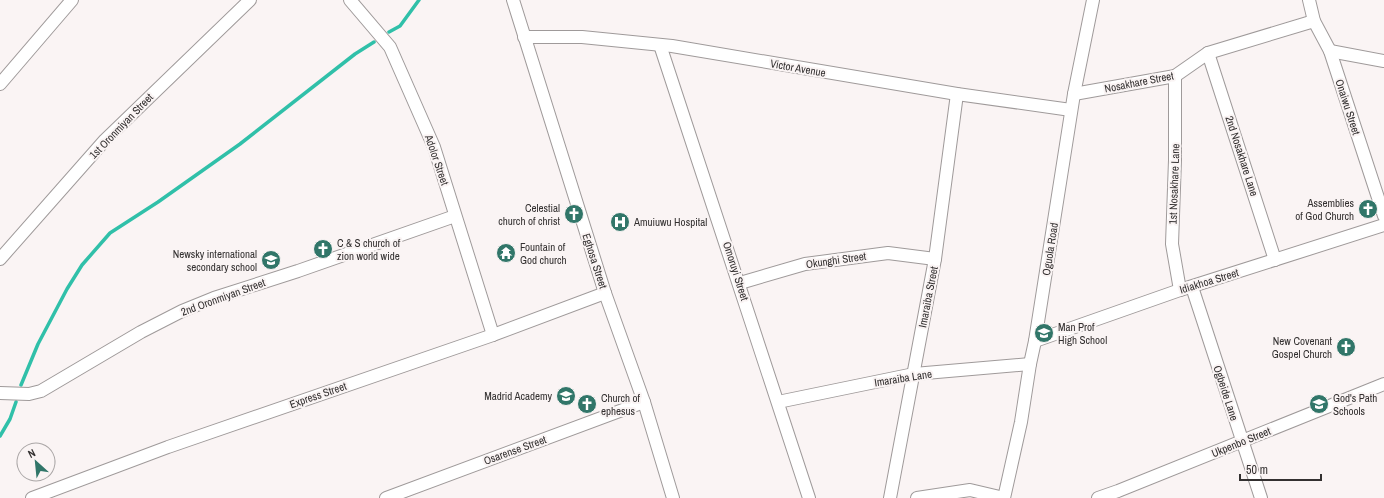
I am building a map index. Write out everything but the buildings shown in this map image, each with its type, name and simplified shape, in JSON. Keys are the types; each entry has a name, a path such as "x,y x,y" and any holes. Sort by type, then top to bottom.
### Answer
{"street":[{"path":"0,84 72,0"},
{"name":"1st Oronmiyan Street","path":"0,259 105,140 250,0"},
{"name":"Adolor Street","path":"350,0 390,48 434,147 493,335"},
{"name":"Eghosa Street","path":"513,0 605,293 644,402 673,498"},
{"name":"Oguola Road","path":"1004,498 1021,422 1071,110 1092,0"},
{"name":"Onaiwu Street","path":"1309,0 1314,21 1330,51 1384,216"},
{"name":"Nosakhare Street","path":"1074,94 1175,76 1208,53 1314,21"},
{"name":"Victor Avenue","path":"524,37 582,37 660,45 957,94 1071,110"},
{"name":"Omoruyi Street","path":"660,45 740,283 809,498"},
{"path":"1330,51 1384,61"},
{"name":"2nd Nosakhare Lane","path":"1208,53 1275,260"},
{"name":"1st Nosakhare Lane","path":"1175,76 1175,160 1172,244 1186,289"},
{"name":"Imaraiba Street","path":"890,498 935,258 957,94"},
{"name":"2nd Oronmiyan Street","path":"0,393 29,394 41,391 141,332 182,311 214,298 455,216"},
{"name":"Idiakhoa Street","path":"1035,341 1186,289 1384,225"},
{"name":"Okunghi Street","path":"740,283 805,264 888,253 935,258"},
{"name":"Ogbeide Lane","path":"1186,289 1260,498"},
{"name":"Express Street","path":"32,498 168,447 493,335 605,293"},
{"name":"Imaraiba Lane","path":"778,402 914,374 1030,364"},
{"name":"Ukpenbo Street","path":"1098,498 1384,384"},
{"name":"Osarense Street","path":"386,498 644,402"},
{"path":"917,498 970,490 1004,498"}],"waterway":[{"path":"389,32 400,26 419,0"},
{"path":"21,385 38,344 67,289 82,265 110,233 158,202 240,144 355,54 374,42"},
{"path":"0,436 10,419 16,402"}],"place":[{"name":"Assemblies of God Church","path":"1368,209"},
{"name":"Celestial church of christ","path":"574,214"},
{"name":"Amuiuwu Hospital","path":"620,222"},
{"name":"C & S church of zion world wide","path":"323,249"},
{"name":"Fountain of God church","path":"506,253"},
{"name":"Newsky international secondary school","path":"271,260"},
{"name":"Man Prof High School","path":"1044,333"},
{"name":"New Covenant Gospel Church","path":"1346,347"},
{"name":"Madrid Academy","path":"566,396"},
{"name":"Church of ephesus","path":"587,404"},
{"name":"God's Path Schools","path":"1319,404"}]}
